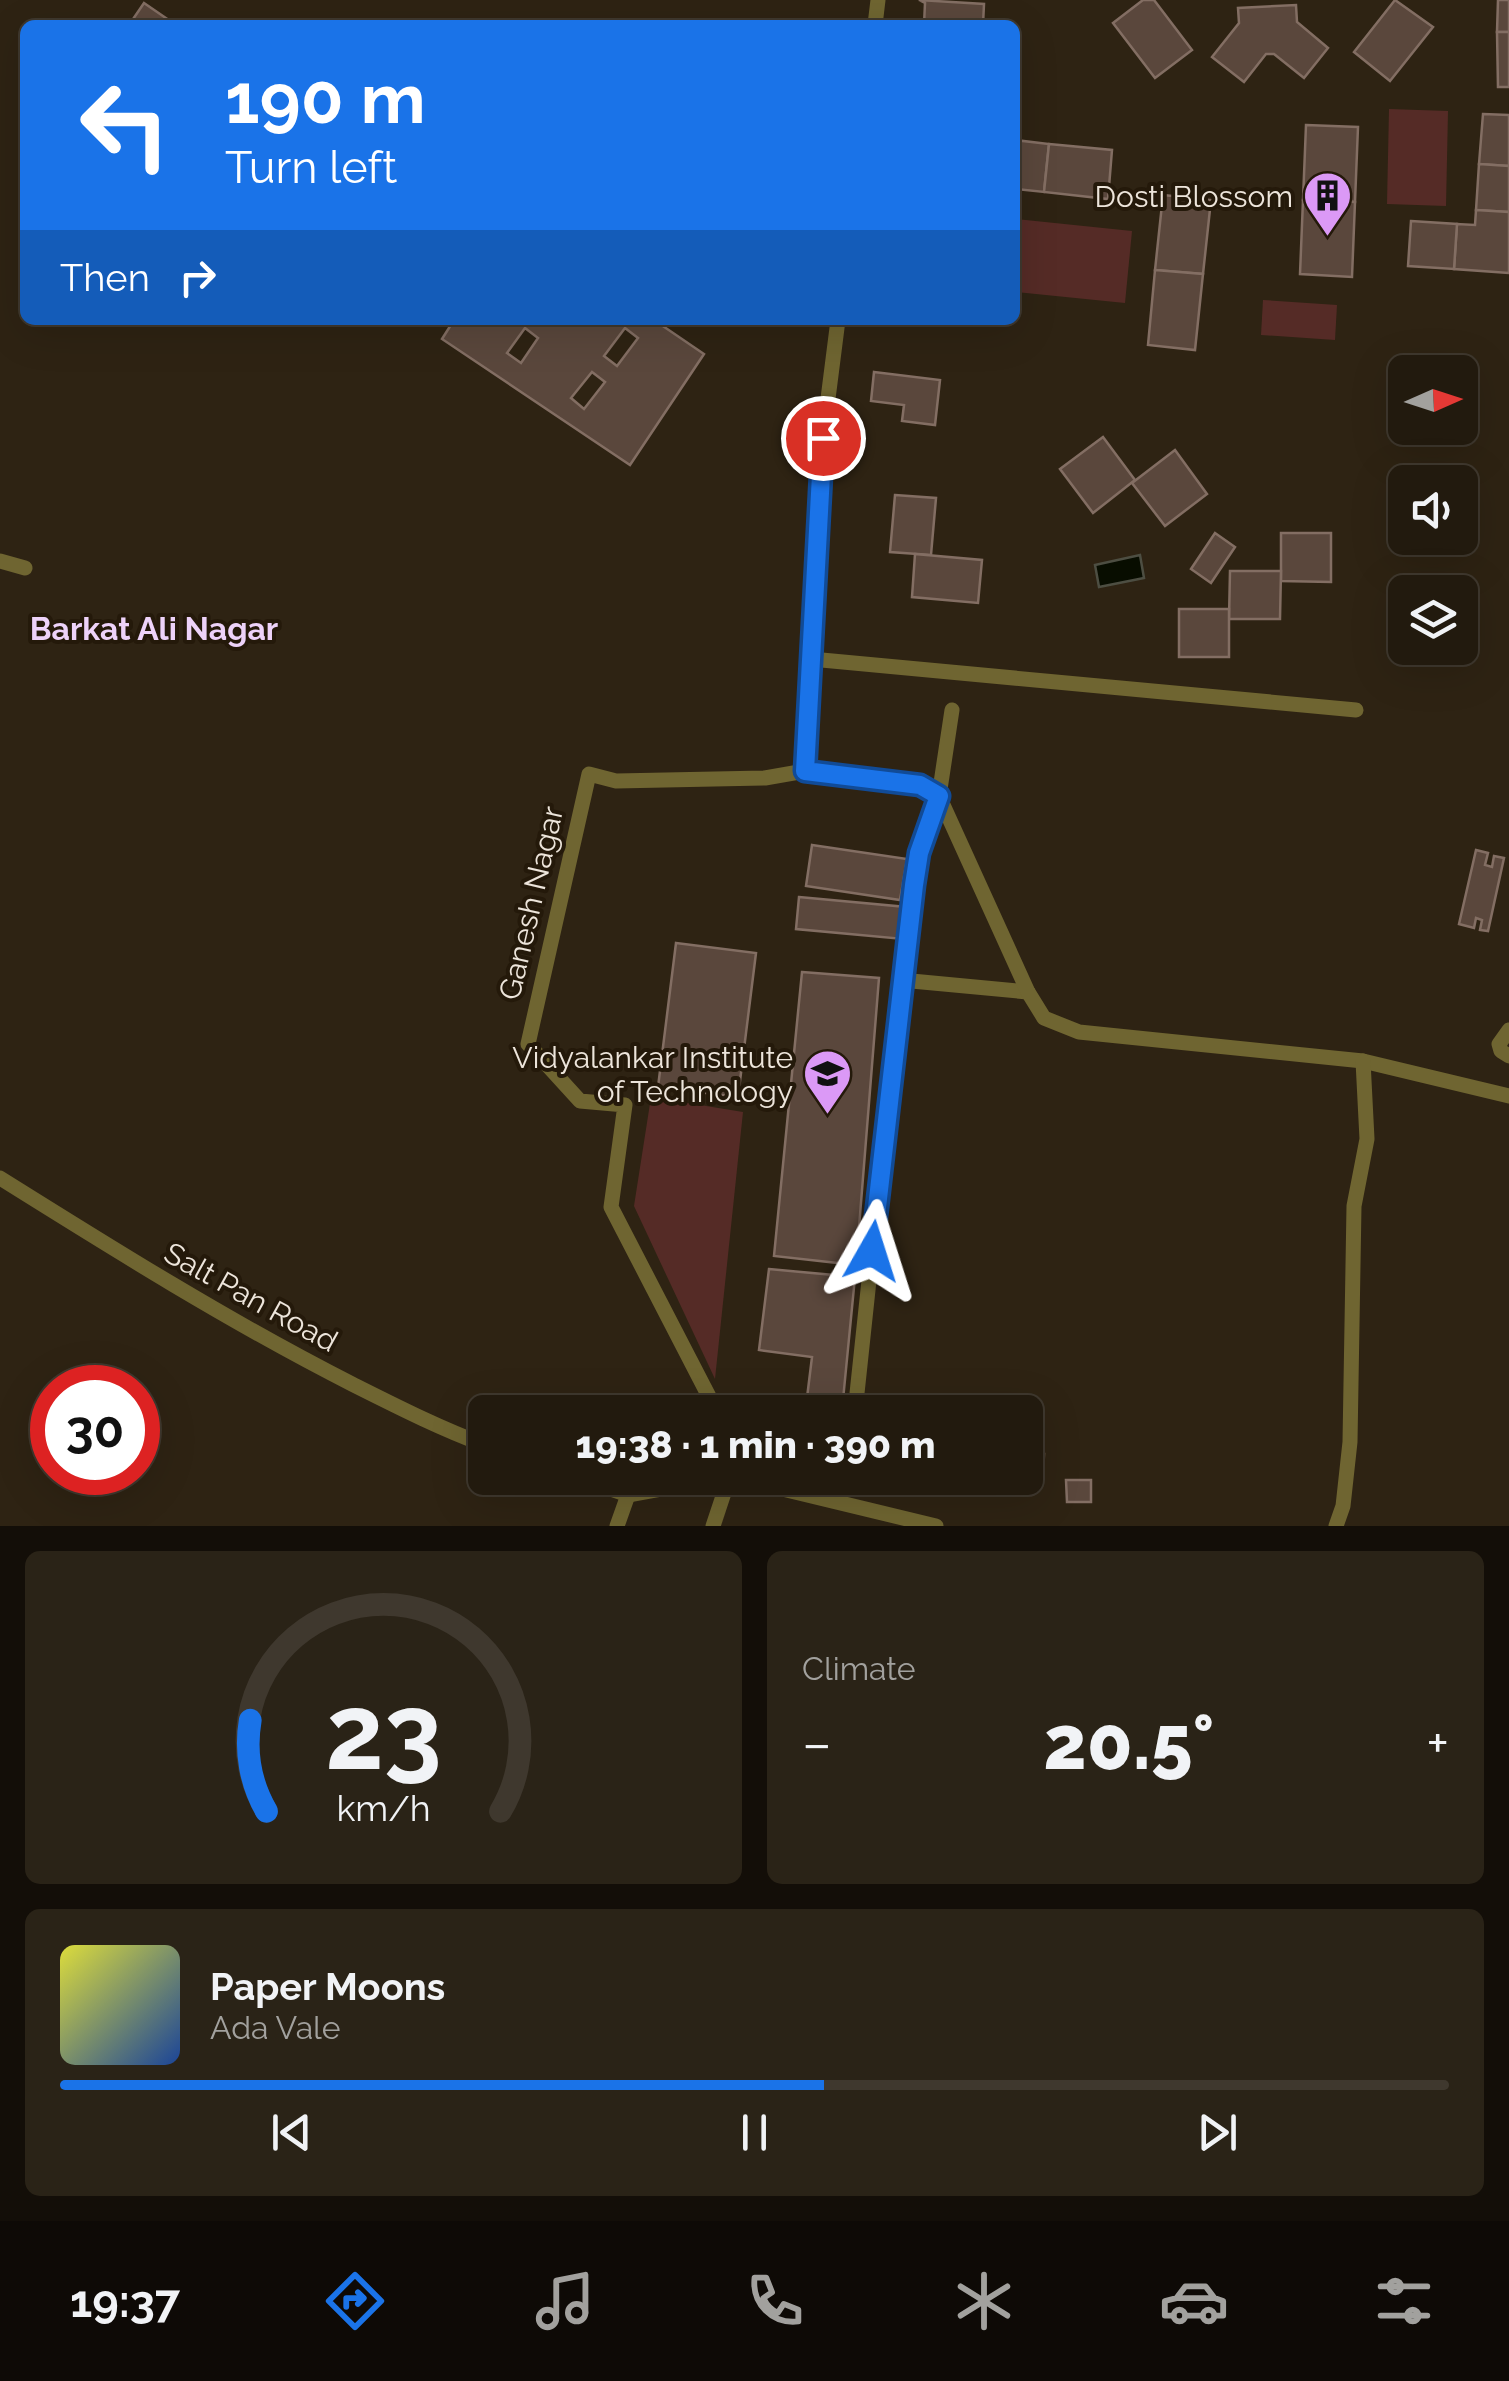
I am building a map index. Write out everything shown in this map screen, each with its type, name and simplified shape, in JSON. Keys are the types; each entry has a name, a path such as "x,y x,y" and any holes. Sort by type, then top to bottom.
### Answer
{"street":[{"path":"837,325 823,438 805,771 920,785 939,796 1028,992 1044,1018 1080,1032 1363,1061 1509,1096"},
{"path":"0,561 25,568"},
{"path":"811,659 1356,710"},
{"path":"857,1395 900,980 919,853 939,796 952,710"},
{"name":"Ganesh Nagar","path":"708,1395 611,1206 625,1106 580,1101 528,1044 588,774 616,781 765,778 805,771"},
{"path":"900,980 1028,992"},
{"path":"1509,1030 1499,1044 1501,1052 1509,1056"},
{"path":"1336,1526 1344,1506 1350,1442 1354,1206 1367,1139 1363,1061"},
{"name":"Salt Pan Road","path":"0,1178 158,1277 290,1352 468,1438"},
{"path":"617,1526 628,1495"},
{"path":"713,1526 726,1495"},
{"path":"805,1495 936,1526"}],"shaded area":[{"path":"1389,109 1448,111 1446,206 1387,204"},
{"path":"1020,220 1132,231 1125,303 1020,292"},
{"path":"1263,300 1337,305 1335,340 1261,335"},
{"path":"1140,555 1144,578 1099,587 1095,565"},
{"path":"651,1097 743,1112 715,1379 634,1206"}],"building":[{"path":"919,0 984,4 983,20 924,20 925,3"},
{"path":"1143,0 1154,0 1192,50 1155,78 1113,23"},
{"path":"1395,0 1433,27 1390,81 1354,52"},
{"path":"1498,0 1509,0 1509,32 1497,32"},
{"path":"144,3 169,20 132,20"},
{"path":"1296,5 1297,22 1328,48 1304,78 1274,54 1266,54 1244,82 1212,57 1239,23 1238,8"},
{"path":"1497,32 1509,32 1509,87 1498,87"},
{"path":"1483,114 1509,115 1509,166 1479,164"},
{"name":"Dosti Blossom","path":"1306,125 1358,127 1355,202 1303,200"},
{"path":"1020,141 1049,144 1044,192 1020,190"},
{"path":"1049,144 1112,150 1108,199 1044,192"},
{"path":"1479,164 1509,166 1509,212 1476,210"},
{"path":"1163,195 1211,200 1203,274 1155,270"},
{"name":"Dosti Blossom","path":"1303,200 1355,202 1352,277 1300,274"},
{"path":"1476,210 1509,212 1509,273 1454,269 1457,224 1475,225"},
{"path":"1411,221 1457,224 1454,269 1408,266"},
{"path":"1155,270 1203,274 1195,350 1148,345"},
{"path":"451,325 661,325 704,354 630,465 442,339","holes":["525,328 538,338 521,363 507,353","625,328 638,338 617,366 604,356","592,372 605,382 584,409 571,398"]},
{"path":"874,372 940,380 935,425 902,421 904,405 871,401"},
{"path":"1103,437 1135,480 1093,513 1060,469"},
{"path":"1175,450 1207,494 1165,526 1132,483"},
{"path":"895,495 936,498 931,555 890,552"},
{"path":"1215,533 1235,547 1211,583 1191,569"},
{"path":"1281,533 1331,533 1331,582 1281,581"},
{"path":"915,554 982,560 978,603 912,597"},
{"path":"1230,571 1281,571 1280,619 1229,619"},
{"path":"1179,609 1229,609 1229,657 1179,657"},
{"path":"812,845 907,859 900,900 806,886"},
{"path":"1476,850 1488,853 1485,865 1492,867 1494,856 1504,858 1488,931 1480,930 1482,920 1476,918 1474,928 1459,924"},
{"path":"799,897 906,907 903,939 796,929"},
{"path":"676,943 756,953 738,1097 658,1087"},
{"name":"Vidyalankar Institute of Technology","path":"802,972 879,978 856,1265 774,1256"},
{"path":"769,1269 855,1277 843,1395 807,1395 812,1357 759,1350"},
{"path":"1066,1480 1091,1480 1091,1502 1067,1502"}],"place":[{"name":"Dosti Blossom","path":"1328,238"},
{"name":"Vidyalankar Institute of Technology","path":"828,1116"}],"district":[{"name":"Barkat Ali Nagar","path":"154,628"}],"route":[{"path":"823,438 805,771 920,785 939,796 919,853 900,980 872,1251"}]}
